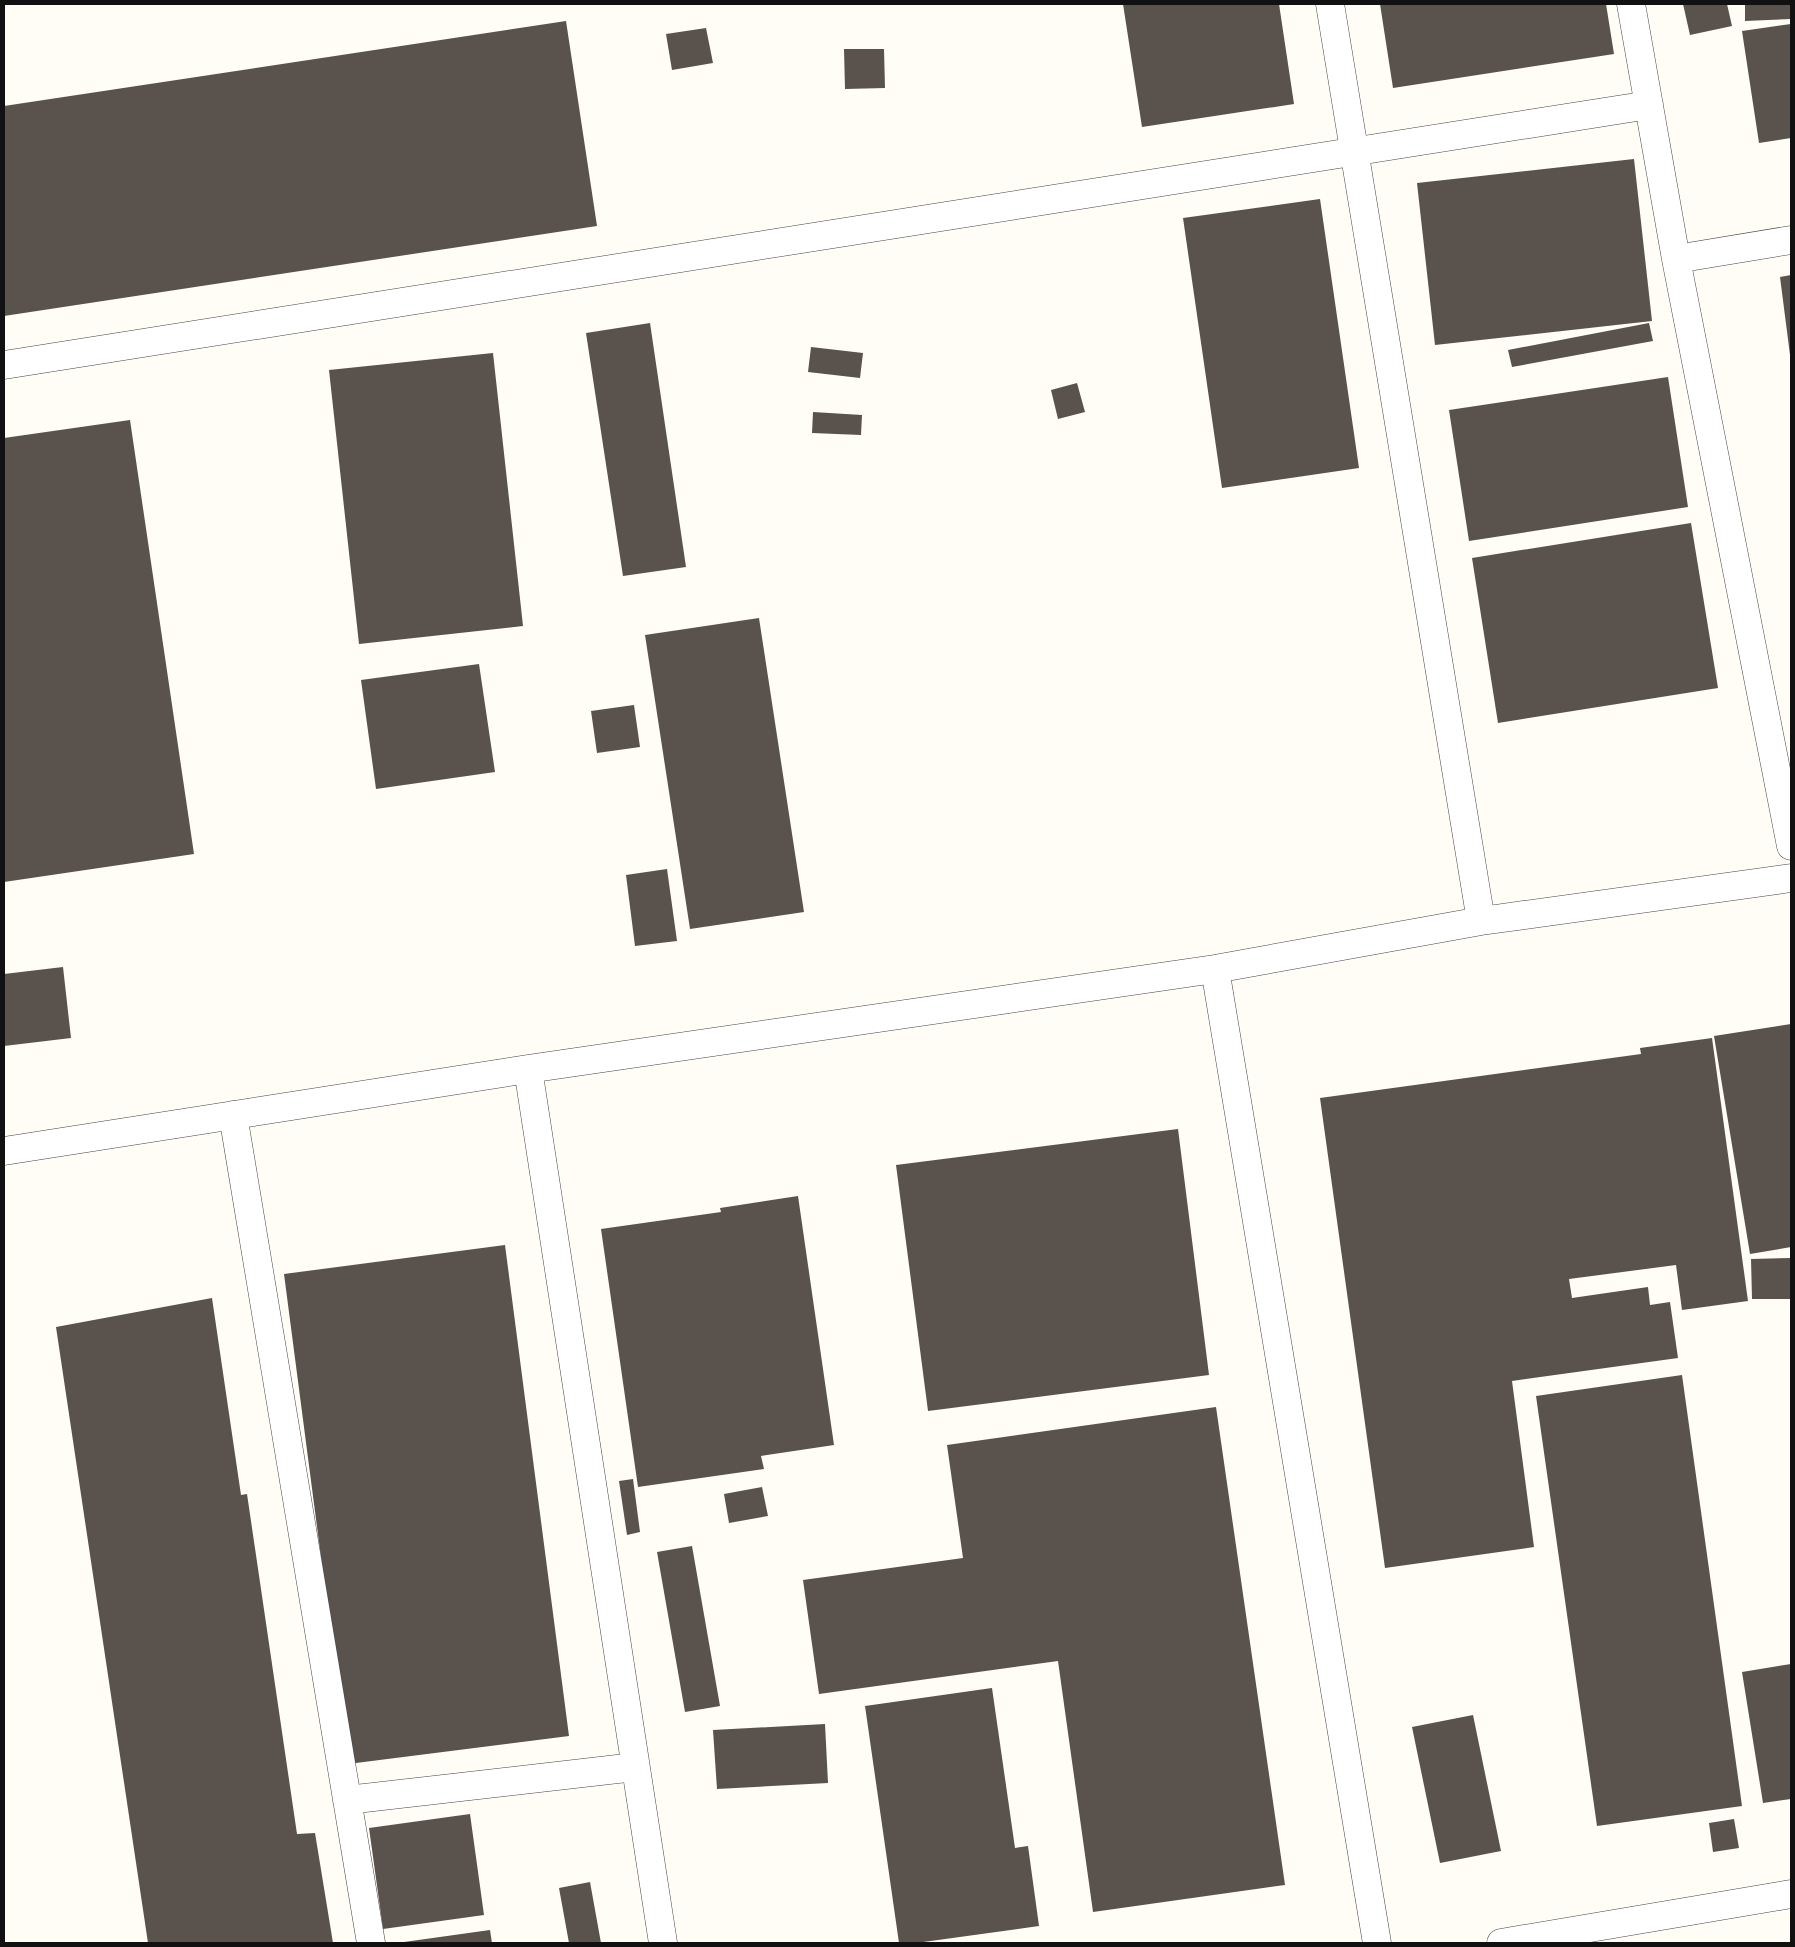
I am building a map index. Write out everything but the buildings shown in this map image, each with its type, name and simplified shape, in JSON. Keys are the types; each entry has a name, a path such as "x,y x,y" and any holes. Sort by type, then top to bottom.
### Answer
{"street":[{"path":"1330,4 1482,921"},
{"path":"1631,4 1676,259 1791,846"},
{"path":"4,366 1354,150 1649,105"},
{"path":"1676,259 1791,240"},
{"path":"4,1151 528,1069 1215,969 1482,921 1791,878"},
{"path":"1215,969 1377,1943"},
{"path":"528,1069 663,1943"},
{"path":"233,1115 371,1943"},
{"path":"347,1800 636,1767"},
{"path":"1501,1943 1791,1894"}]}
